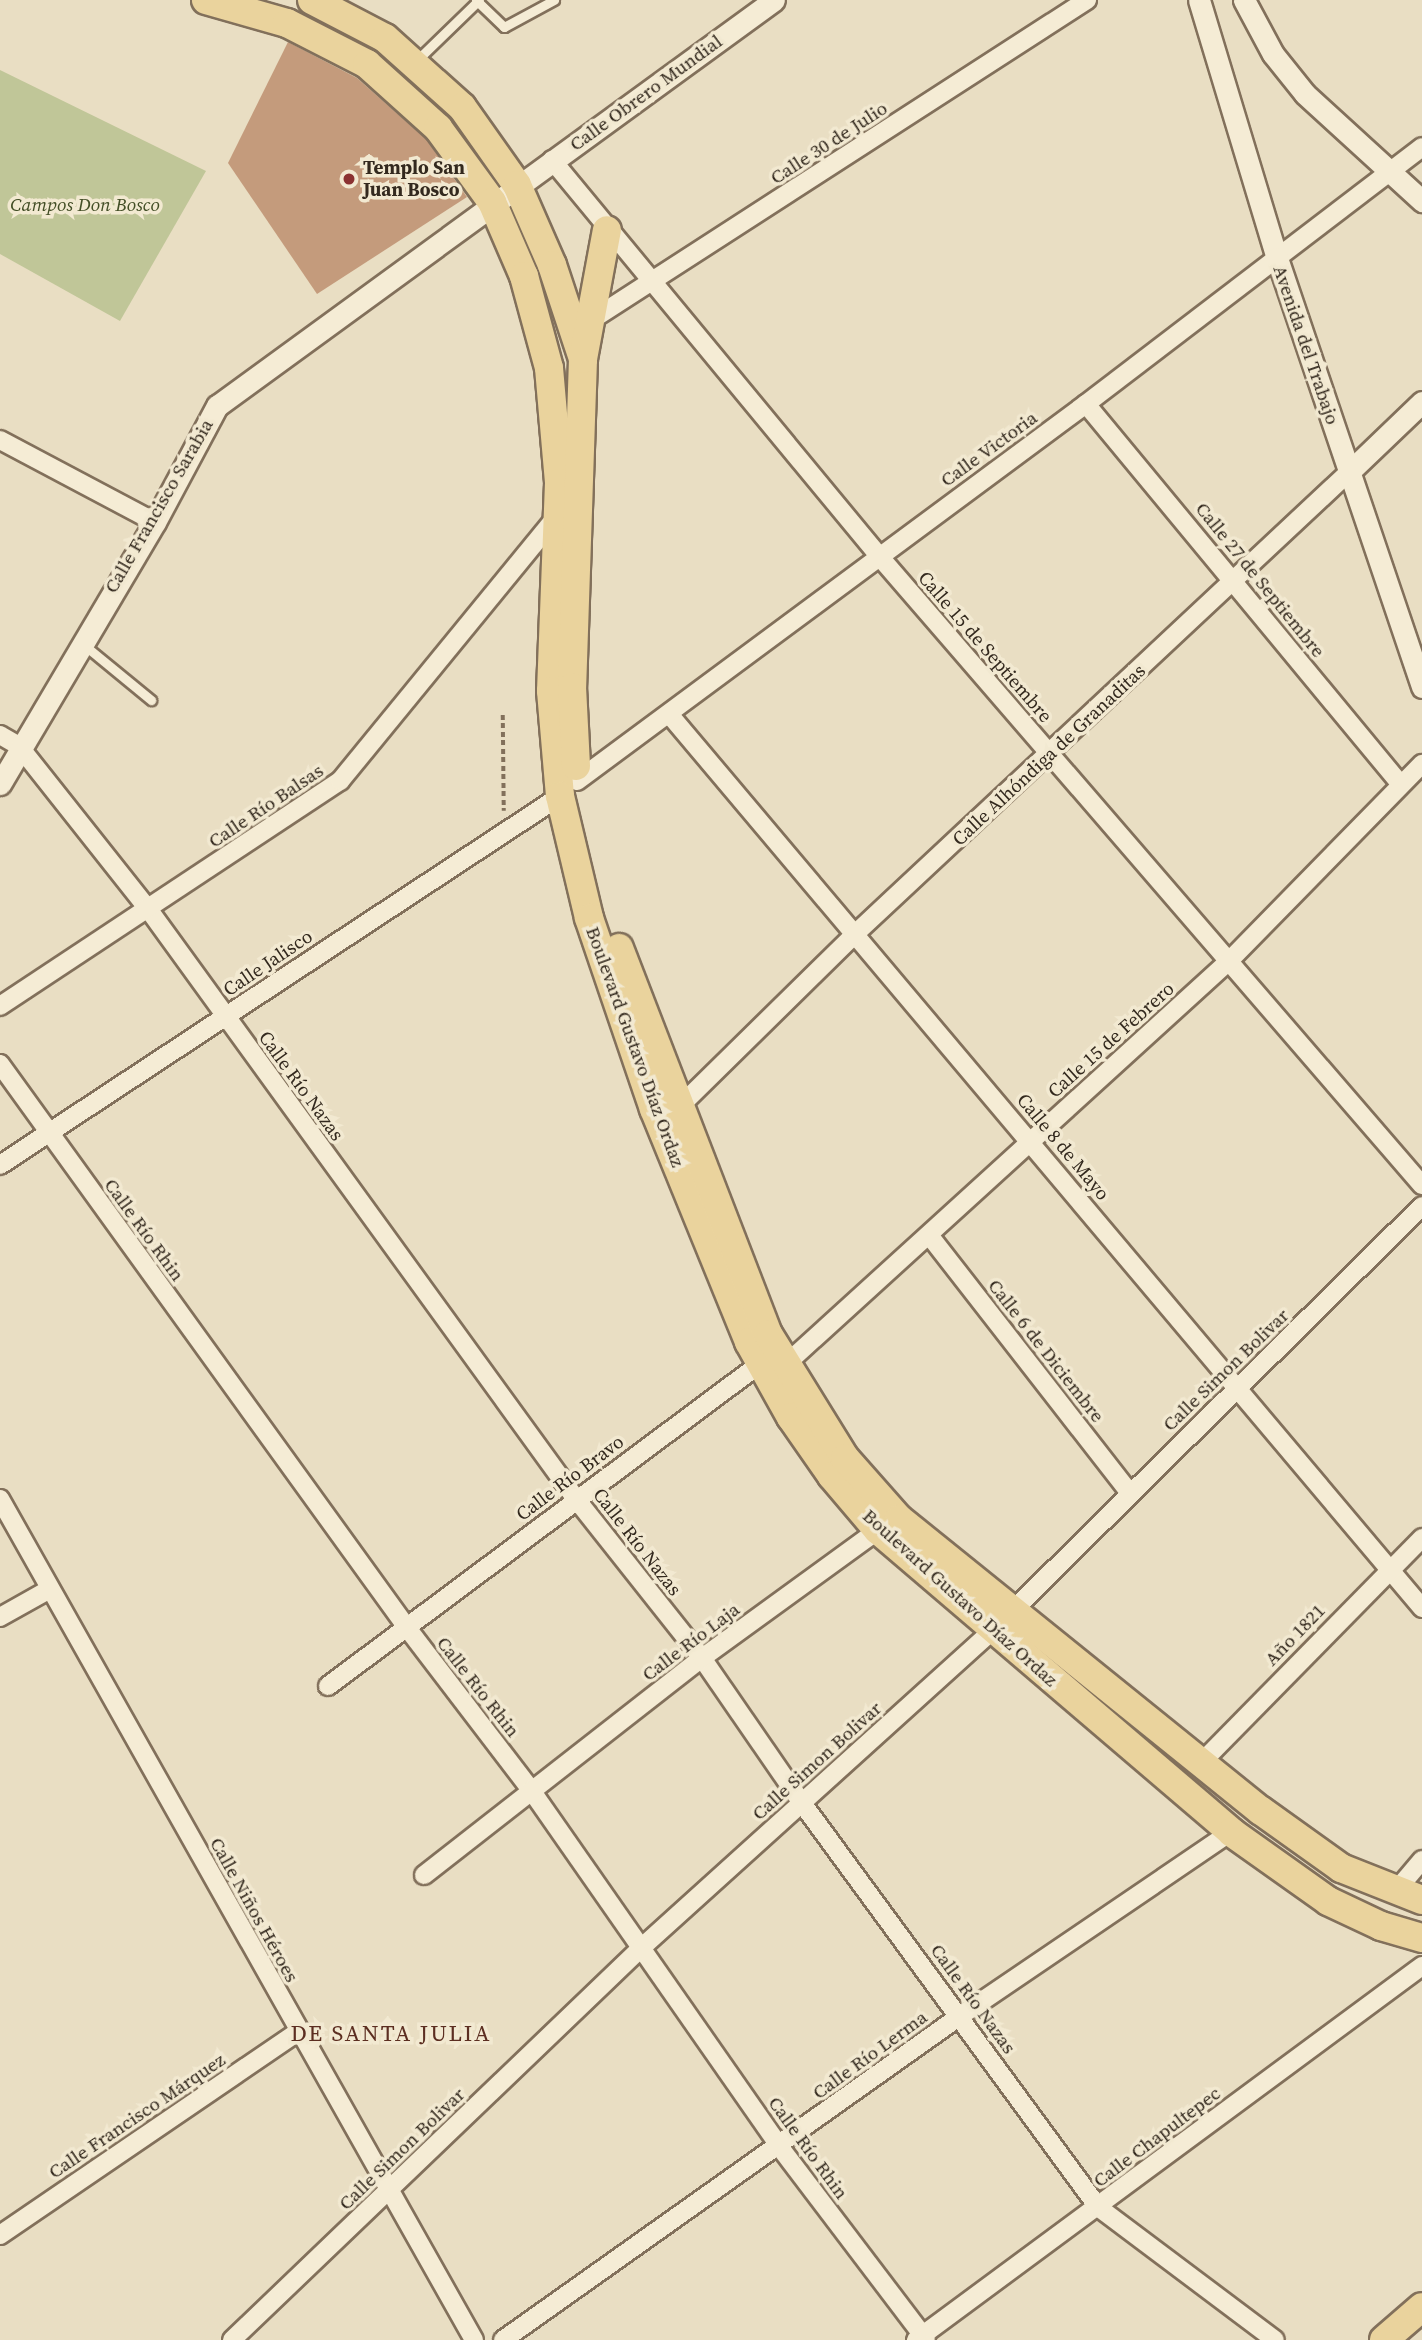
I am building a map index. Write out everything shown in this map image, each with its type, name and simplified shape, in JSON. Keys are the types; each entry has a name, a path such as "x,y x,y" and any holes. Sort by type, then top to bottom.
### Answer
{"main road":[{"name":"Boulevard Gustavo Díaz Ordaz","path":"206,0 287,23 367,64 438,128 492,202 524,276 549,368 559,483 555,518 551,691 589,918 654,1109 773,1364 832,1476 878,1531 1340,1868 1395,1892 1422,1900"},
{"name":"Boulevard Gustavo Díaz Ordaz","path":"312,0 385,38 462,107 517,185 552,265 583,359 568,789 600,895 678,1108 768,1334 773,1364 845,1458 899,1519 1002,1620 1231,1832 1328,1901 1381,1926 1422,1938"},
{"path":"583,359 593,319 607,230"},
{"path":"1384,2340 1422,2307"}],"street":[{"name":"Calle Obrero Mundial","path":"517,185 774,0"},
{"name":"Calle 30 de Julio","path":"593,319 650,285 1087,0"},
{"name":"Avenida del Trabajo","path":"1199,0 1276,258 1349,472 1418,658 1422,687"},
{"path":"1244,0 1273,54 1305,94 1422,201"},
{"name":"Calle Victoria","path":"568,789 1086,404 1422,146"},
{"name":"Calle 15 de Septiembre","path":"552,160 650,285 880,556 1422,1185"},
{"name":"Calle Francisco Sarabia","path":"0,783 80,642 155,522 217,406 517,185"},
{"name":"Calle Alhóndiga de Granaditas","path":"678,1108 855,934 1050,755 1422,402"},
{"name":"Calle 27 de Septiembre","path":"1086,404 1235,581 1400,784"},
{"path":"0,440 155,522"},
{"name":"Calle Río Balsas","path":"0,1006 149,910 340,781 555,518"},
{"name":"Calle 8 de Mayo","path":"669,715 1032,1141 1422,1608"},
{"name":"Calle Río Nazas","path":"0,735 19,746 149,910 576,1499 702,1658 802,1803 1098,2207 1275,2340"},
{"name":"Calle 15 de Febrero","path":"773,1364 929,1236 1229,961 1422,764"},
{"name":"Calle Jalisco","path":"0,1165 568,789"},
{"name":"Calle Río Rhin","path":"0,1064 408,1629 531,1790 779,2146 921,2339"},
{"name":"Calle Simon Bolivar","path":"232,2340 640,1949 1002,1620 1422,1206"},
{"name":"Calle 6 de Diciembre","path":"929,1236 1130,1493"},
{"name":"Calle Río Bravo","path":"328,1686 408,1629 576,1499 773,1364"},
{"name":"Calle Niños Héroes","path":"0,1499 388,2192 474,2340"},
{"name":"Calle Río Laja","path":"424,1875 702,1658 878,1531"},
{"name":"Año 1821","path":"1199,1764 1422,1538"},
{"path":"0,1617 50,1589"},
{"name":"Calle Río Lerma","path":"503,2340 960,2016 1231,1832"},
{"path":"1395,1892 1422,1860"},
{"name":"Calle Chapultepec","path":"921,2339 1422,1966"},
{"name":"Calle Francisco Márquez","path":"0,2235 298,2032"}],"lane":[{"path":"414,64 477,1 504,27 554,0"},
{"path":"80,642 151,700"}],"path":[{"path":"503,715 505,831"}],"green space":[{"name":"Campos Don Bosco","path":"0,70 206,171 120,321 0,254"}],"building":[{"name":"Templo San Juan Bosco","path":"288,42 357,78 426,139 467,197 317,294 228,163"}],"place":[{"name":"Templo San Juan Bosco","path":"349,179"}],"district":[{"name":"DE SANTA JULIA","path":"391,2033"}]}
